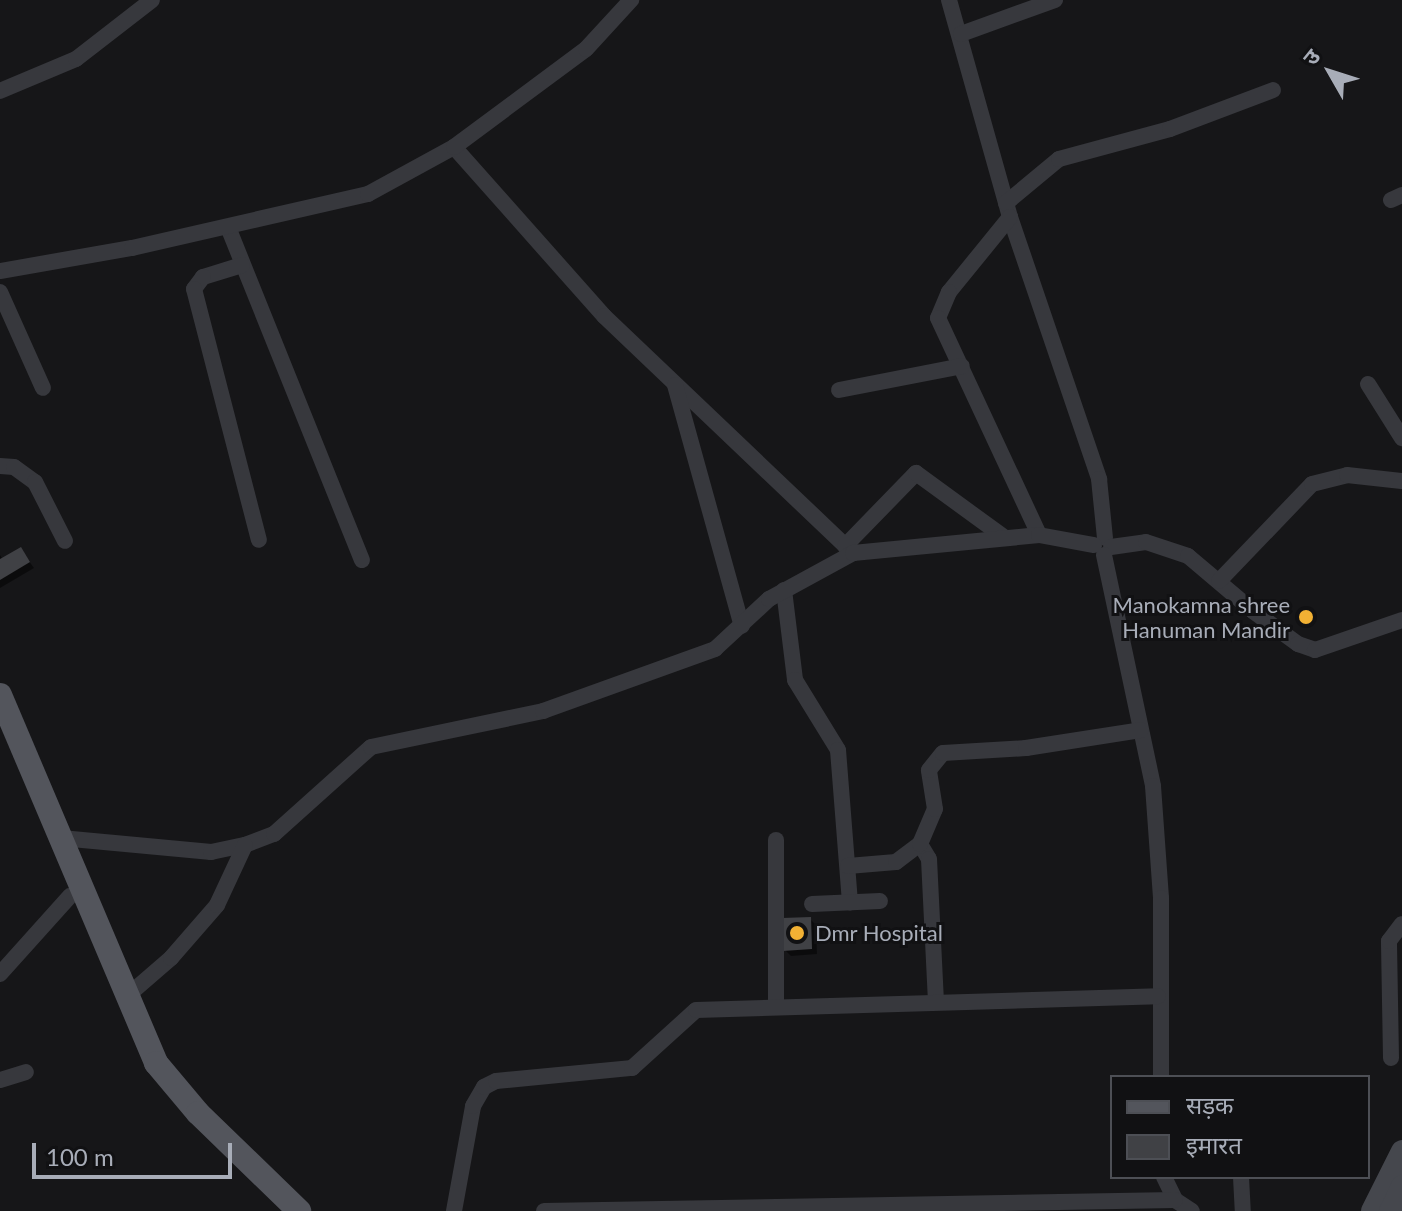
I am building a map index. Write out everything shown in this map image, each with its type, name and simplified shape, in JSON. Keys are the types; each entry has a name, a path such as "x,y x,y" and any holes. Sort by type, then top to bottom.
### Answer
{"main road":[{"path":"0,695 4,724 70,896 139,1060 174,1108 277,1211"},
{"path":"4,724 61,838 156,1063 175,1089 299,1211"},
{"path":"1372,1211 1402,1151"},
{"path":"1390,1211 1402,1186"}],"street":[{"path":"0,91 76,59 152,0"},
{"path":"615,0 615,18"},
{"path":"0,271 228,227 368,194 454,147 586,49 631,0"},
{"path":"949,0 1008,210 1099,479 1103,546 1153,786 1160,882 1158,996 1161,1075"},
{"path":"961,34 1055,0"},
{"path":"1039,535 962,366 941,330 943,303 1008,210 1059,159 1170,129 1273,90"},
{"path":"454,147 604,316 849,550 1039,535 1103,546 1133,541 1164,545 1219,581 1298,644 1315,650 1402,620"},
{"path":"228,227 362,560"},
{"path":"242,265 203,277 194,289 259,540"},
{"path":"0,292 43,388"},
{"path":"839,390 962,366"},
{"path":"674,383 742,626"},
{"path":"1368,384 1402,438"},
{"path":"0,466 14,467 35,482 65,541"},
{"path":"61,838 211,852 245,845 274,834 371,747 599,694 715,649 784,590 849,550 916,473 1005,538"},
{"path":"1219,581 1312,484 1347,475 1402,481"},
{"path":"784,590 795,680 838,750 850,903"},
{"path":"848,866 896,862 920,844 935,809 929,770 943,753 1026,748 1141,730"},
{"path":"776,840 776,1005"},
{"path":"920,844 929,859 936,1001"},
{"path":"126,997 203,923 245,845"},
{"path":"0,974 70,896"},
{"path":"812,904 880,901"},
{"path":"1391,1058 1389,941 1402,924"},
{"path":"0,957 21,950"},
{"path":"454,1211 473,1106 484,1087 496,1081 632,1068 696,1010 776,1005 1158,996"},
{"path":"0,1080 26,1072"},
{"path":"1165,1179 1175,1200 1192,1211"},
{"path":"1241,1179 1243,1211"},
{"path":"544,1211 1097,1207 1175,1200"}],"building":[{"path":"21,547 30,562 0,580 0,559"},
{"path":"811,917 812,949 783,951 782,918"}],"place":[{"name":"Manokamna shree Hanuman Mandir","path":"1306,617"},
{"name":"Dmr Hospital","path":"797,933"}]}
